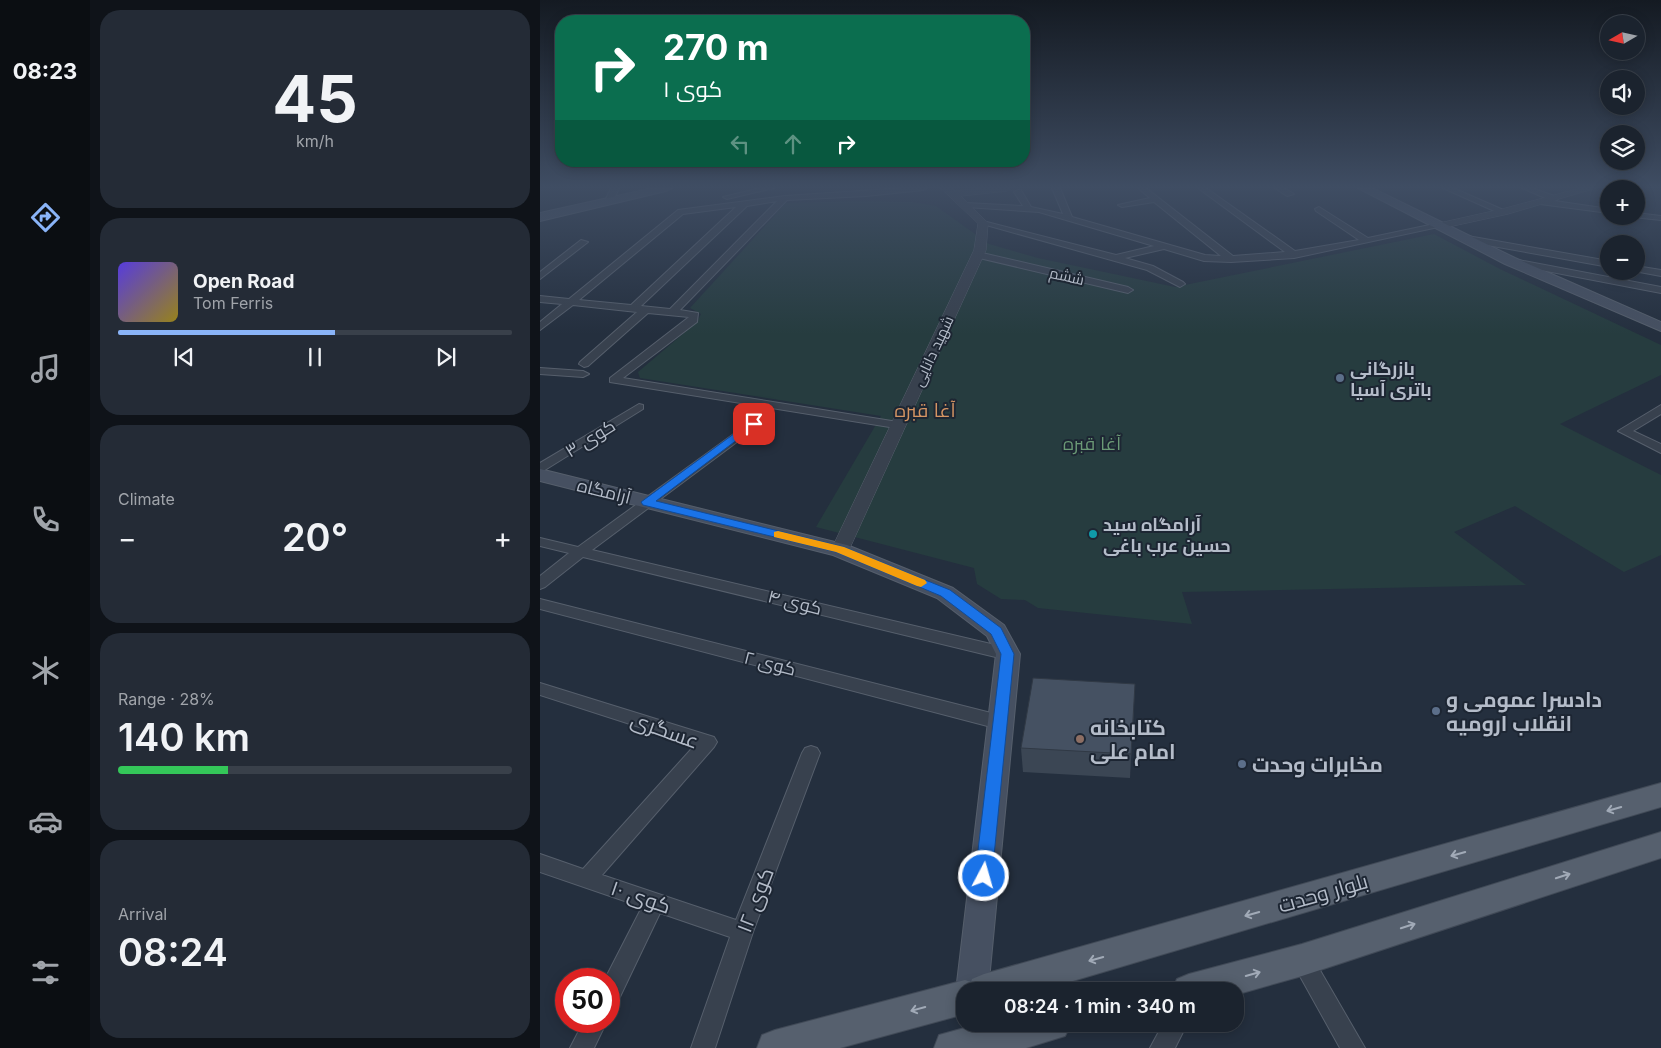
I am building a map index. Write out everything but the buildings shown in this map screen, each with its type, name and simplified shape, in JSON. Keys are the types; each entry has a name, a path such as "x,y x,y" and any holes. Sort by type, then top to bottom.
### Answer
{"main road":[{"path":"1462,238 1661,327"},
{"name":"آرامگاه","path":"540,475 840,550 945,593 996,631 1008,654"},
{"path":"973,982 999,722 1008,654"},
{"name":"بلوار وحدت","path":"1015,982 1661,795"},
{"path":"1225,982 1302,960 1661,845"},
{"path":"775,1048 956,999"},
{"path":"952,1048 1019,1032"}],"street":[{"path":"540,327 651,237"},
{"path":"633,308 709,237"},
{"path":"672,312 746,237"},
{"name":"شهید دانایی","path":"840,550 978,254 981,237"},
{"path":"1036,237 1150,268 1180,284"},
{"path":"1133,237 1204,258 1231,260 1294,255 1386,237"},
{"path":"1203,237 1231,260"},
{"path":"1269,237 1294,255"},
{"path":"1360,237 1366,241"},
{"path":"1462,238 1600,262"},
{"path":"540,276 584,242"},
{"path":"1116,258 1162,246"},
{"name":"ششم","path":"978,254 1128,290"},
{"path":"1510,261 1661,290"},
{"path":"1645,270 1661,273"},
{"path":"540,300 694,315 693,320 614,380 898,426"},
{"path":"540,371 583,369 646,309"},
{"name":"کوی ۳","path":"540,469 639,407"},
{"path":"1661,409 1624,431 1661,449"},
{"path":"540,584 647,502 754,424"},
{"name":"کوی ۴","path":"540,542 1008,654"},
{"name":"کوی ۲","path":"540,604 999,722"},
{"name":"عسگری","path":"540,689 708,742 586,879"},
{"name":"کوی ۱۲","path":"702,1048 742,932 812,753"},
{"name":"کوی ۱۰","path":"540,863 742,932"},
{"path":"620,973 655,902"},
{"path":"1302,960 1353,1048"},
{"path":"1162,1048 1171,1032"},
{"path":"582,1048 590,1033"}],"green space":[{"name":"آغا قبره","path":"755,237 979,237 989,244 1038,258 1175,287 1420,237 1439,237 1500,269 1661,345 1661,375 1560,424 1661,475 1661,555 1624,572 1515,506 1454,532 1526,585 1182,592 1192,624 1038,608 1025,600 1001,599 977,584 974,568 816,527 881,416 640,378 638,372 697,322 701,314 690,308"}],"slow traffic":[{"path":"778,535 840,550 921,583"}],"place":[{"name":"بازرگانی باتری آسیا","path":"1340,378"},
{"name":"آرامگاه سید حسین عرب باغی","path":"1093,534"},
{"name":"دادسرا عمومی و انقلاب ارومیه","path":"1436,711"},
{"name":"کتابخانه امام علی","path":"1080,739"},
{"name":"مخابرات وحدت","path":"1242,764"}],"district":[{"name":"آغا قبره","path":"925,410"}],"route":[{"path":"754,424 647,502 840,550 945,593 996,631 1008,654 999,722 984,876"}]}
